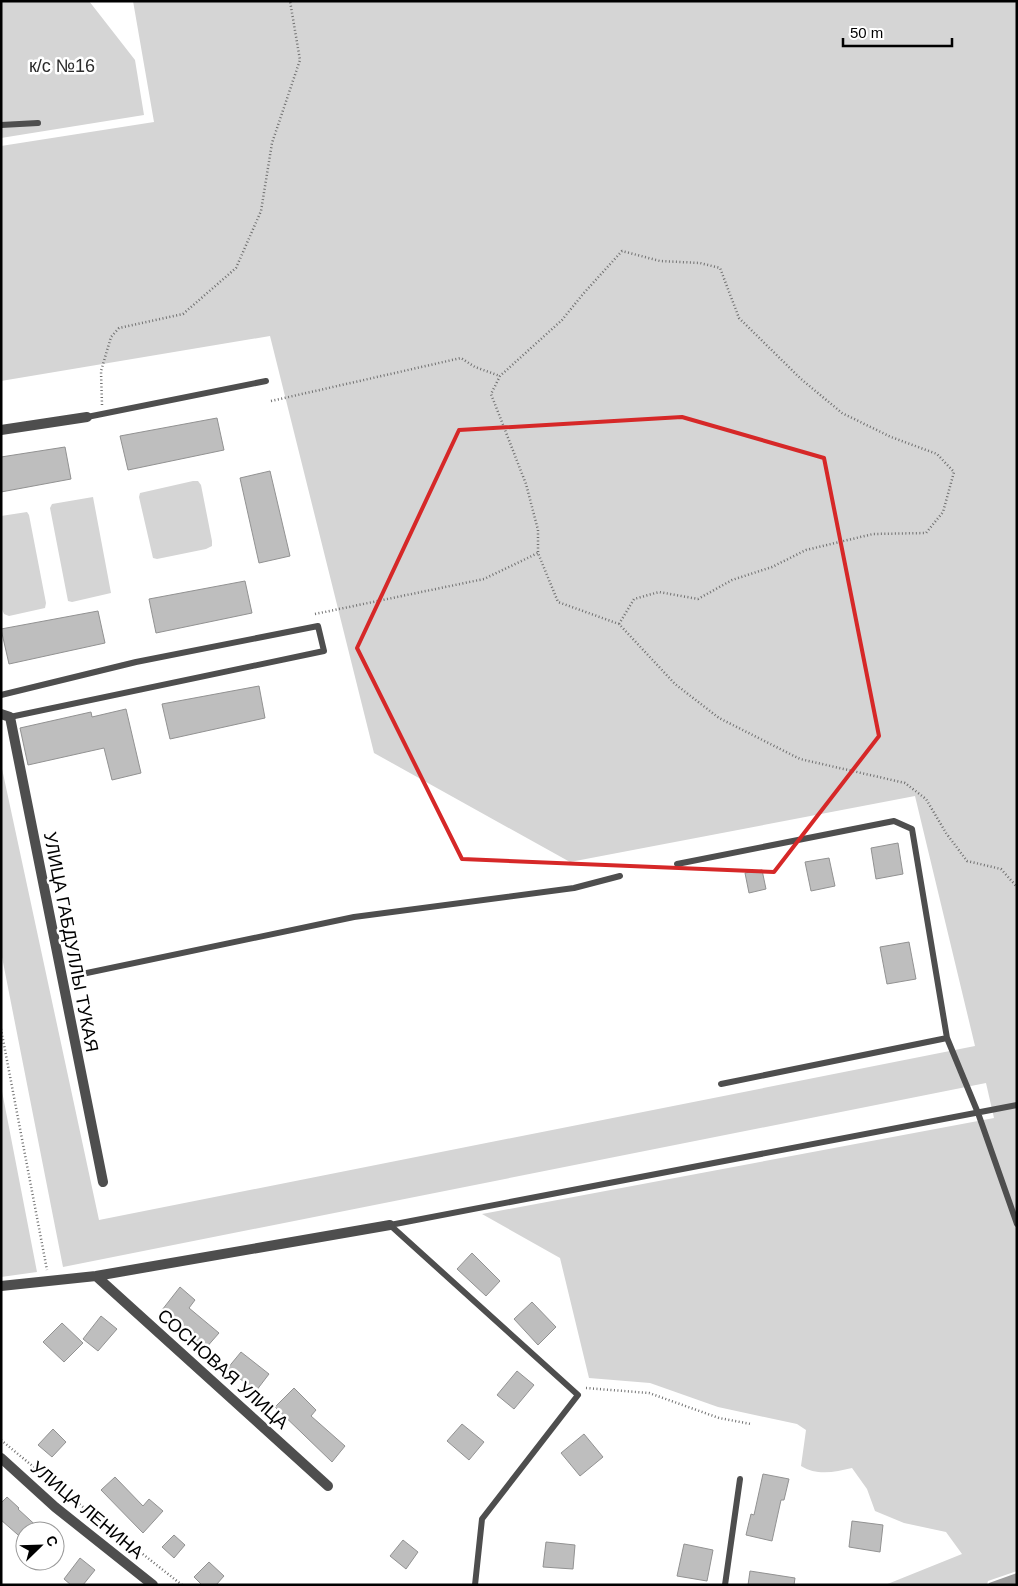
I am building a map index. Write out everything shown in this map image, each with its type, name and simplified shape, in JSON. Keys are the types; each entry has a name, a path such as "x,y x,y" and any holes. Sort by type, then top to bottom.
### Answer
{"street":[{"path":"1,430 87,417"},
{"name":"УЛИЦА ГАБДУЛЛЫ ТУКАЯ","path":"5,716 103,1182"},
{"path":"1,1286 96,1276 390,1225"},
{"name":"СОСНОВАЯ УЛИЦА","path":"96,1276 328,1486"},
{"name":"УЛИЦА ЛЕНИНА","path":"1,1458 55,1507 153,1585"}],"lane":[{"path":"1,125 38,123"},
{"path":"87,417 266,381"},
{"path":"1,695 136,662 318,626 324,651 5,716"},
{"path":"677,864 894,821 912,829 947,1038 978,1113 1017,1224"},
{"path":"82,974 354,917 574,888 620,876"},
{"path":"721,1084 947,1038"},
{"path":"390,1225 1017,1105"},
{"path":"390,1225 578,1395 482,1519 475,1585"},
{"path":"725,1585 740,1479"}],"path":[{"path":"103,414 100,371 111,337 119,328 183,314 236,268 261,211 272,143 300,60 290,1"},
{"path":"619,624 634,599 660,592 698,599 732,580 772,566 806,550 873,534 926,533 943,512 954,472 937,454 891,437 842,413 801,378 739,318 720,268 700,263 660,261 622,251 562,320 500,376 491,394 526,484 538,530 538,554 558,602 619,624 675,684 719,718 800,759 905,782 926,800 966,861 1001,869 1017,887"},
{"path":"271,401 461,358 475,367 500,376"},
{"path":"315,614 484,579 538,554"},
{"path":"1,1028 49,1281"},
{"path":"578,1395 583,1388 649,1393 720,1418 751,1424"},
{"path":"1,1440 182,1585"}],"highlighted area":[{"path":"682,417 824,458 879,736 774,872 462,859 357,648 459,430"}],"green space":[{"name":"к/с №16","path":"1,1 89,1 135,60 144,115 1,138"},
{"path":"133,1 1017,1 1017,1571 988,1581 987,1585 885,1585 962,1554 946,1532 904,1523 875,1511 867,1489 852,1468 833,1472 820,1472 801,1466 806,1430 797,1424 718,1407 650,1383 589,1378 560,1258 482,1214 994,1118 986,1083 63,1267 1,952 1,764 99,1220 975,1046 915,796 570,862 374,753 270,336 1,381 1,146 154,122"},
{"path":"198,481 201,485 212,546 206,549 157,559 153,558 139,497 140,493"},
{"path":"93,497 111,593 72,602 68,601 50,508 52,504"},
{"path":"27,512 46,603 45,608 9,616 4,614 1,607 1,516"},
{"path":"1,1086 37,1272 1,1277"}],"shaded area":[{"path":"1017,1573 1017,1585 988,1585 989,1583"}],"building":[{"path":"217,418 224,450 128,470 120,436"},
{"path":"65,447 71,479 1,492 1,457"},
{"path":"270,471 290,556 259,563 240,478"},
{"path":"245,581 252,613 156,633 149,599"},
{"path":"98,611 105,643 9,664 1,629"},
{"path":"259,686 265,718 170,739 162,704"},
{"path":"126,709 141,773 112,780 104,748 28,765 20,728 91,712 92,717"},
{"path":"898,843 903,874 876,879 871,848"},
{"path":"829,858 835,886 811,891 805,862"},
{"path":"762,870 766,889 749,893 745,873"},
{"path":"909,942 916,979 887,984 880,947"},
{"path":"472,1253 500,1281 486,1296 457,1269"},
{"path":"180,1287 195,1300 189,1308 219,1333 205,1349 190,1336 191,1334 162,1310"},
{"path":"532,1302 556,1327 538,1345 514,1319"},
{"path":"101,1316 117,1329 98,1351 83,1339"},
{"path":"62,1323 83,1343 64,1362 43,1342"},
{"path":"241,1352 269,1374 256,1391 227,1369"},
{"path":"517,1371 534,1385 514,1409 497,1395"},
{"path":"294,1388 316,1410 311,1416 345,1446 332,1462 275,1407"},
{"path":"462,1424 484,1442 469,1460 447,1441"},
{"path":"53,1429 66,1442 52,1457 38,1445"},
{"path":"584,1434 603,1457 580,1476 561,1453"},
{"path":"763,1474 789,1479 784,1500 781,1500 772,1541 746,1535 751,1514 754,1515"},
{"path":"115,1477 143,1506 149,1499 163,1511 143,1533 101,1490"},
{"path":"7,1497 31,1521 15,1521 15,1532 1,1520 1,1503"},
{"path":"852,1521 883,1525 880,1552 849,1547"},
{"path":"174,1535 185,1545 174,1558 162,1547"},
{"path":"403,1540 418,1552 406,1569 390,1556"},
{"path":"546,1542 575,1545 573,1569 543,1567"},
{"path":"684,1544 713,1550 707,1581 677,1576"},
{"path":"80,1558 95,1570 83,1585 71,1585 64,1579"},
{"path":"209,1562 224,1576 216,1585 202,1585 194,1577"},
{"path":"750,1571 795,1578 794,1585 748,1585"}]}
